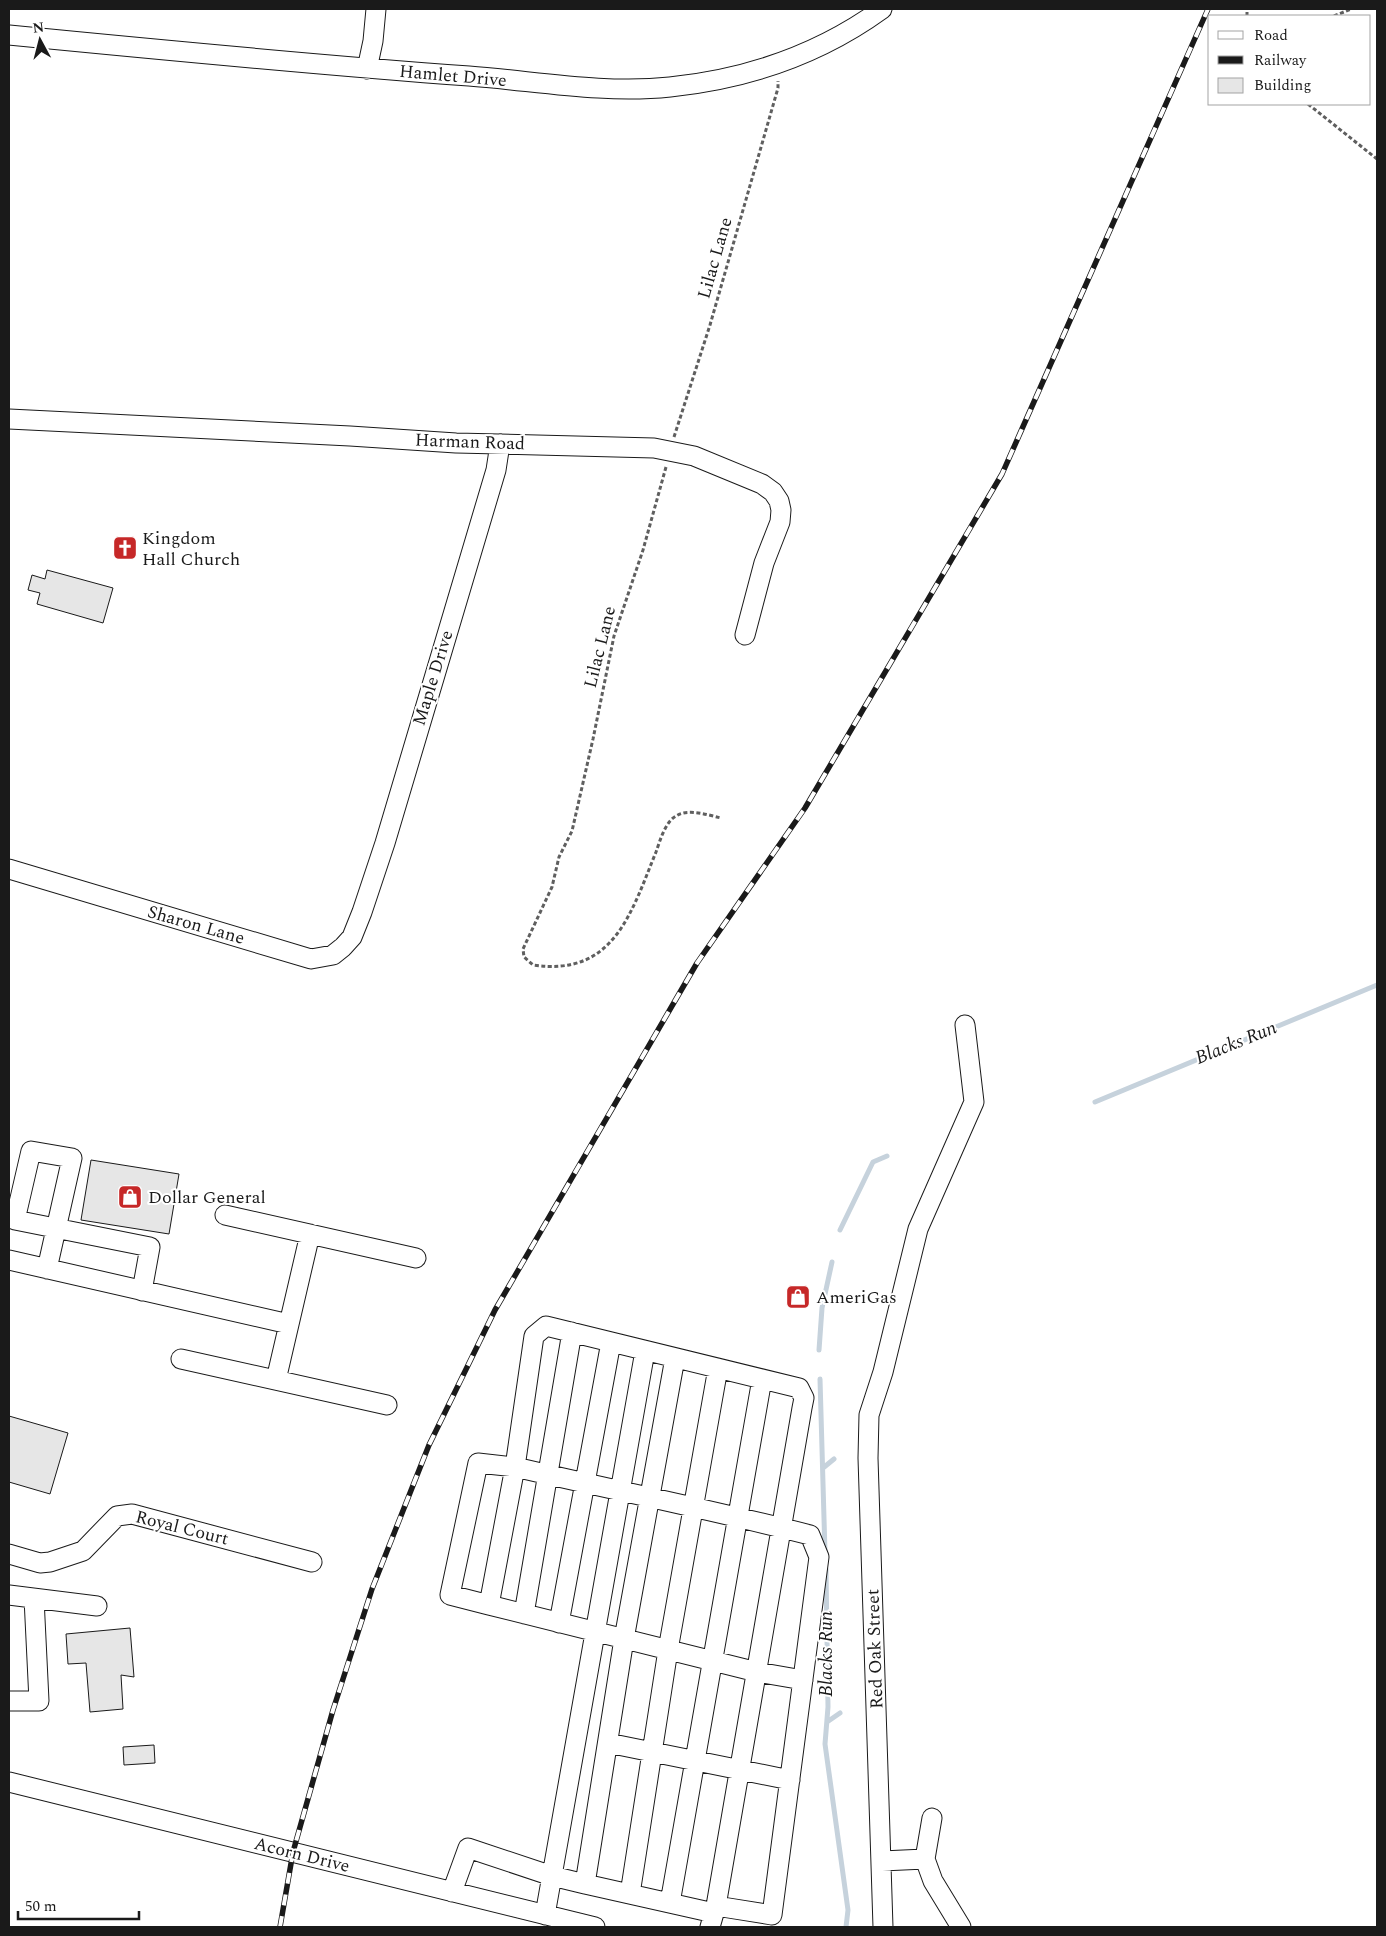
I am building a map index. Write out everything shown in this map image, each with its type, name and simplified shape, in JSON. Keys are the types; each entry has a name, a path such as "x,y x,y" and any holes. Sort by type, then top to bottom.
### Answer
{"street":[{"path":"367,69 373,41 376,9"},
{"name":"Hamlet Drive","path":"9,35 367,69 629,90 684,86 776,65 825,44 882,9"},
{"name":"Harman Road","path":"9,419 500,444 670,450 704,460 762,484 773,492 779,501 781,510 780,522 764,563 744,635"},
{"name":"Maple Drive","path":"362,912 385,843 496,470 500,444"},
{"name":"Sharon Lane","path":"9,869 311,959 333,955 343,947 352,937 362,912"},
{"name":"Red Oak Street","path":"883,1927 868,1415 883,1372 918,1229 974,1102 965,1025"},
{"path":"225,1215 416,1258"},
{"path":"47,1269 57,1228 150,1247 142,1290"},
{"path":"276,1380 310,1234"},
{"path":"9,1260 289,1324"},
{"path":"490,1605 515,1467 534,1336 546,1326 799,1388 804,1398 713,1915"},
{"path":"524,1614 572,1332"},
{"path":"559,1623 610,1342"},
{"path":"545,1915 645,1350"},
{"path":"585,1884 624,1639 675,1358"},
{"path":"181,1359 387,1405"},
{"path":"630,1894 668,1650 718,1368"},
{"path":"670,1903 762,1379"},
{"path":"452,1892 468,1848 552,1876 670,1903 713,1915 772,1914 820,1556 810,1535 515,1467 478,1463 450,1595 757,1672 803,1680"},
{"name":"Royal Court","path":"9,1554 40,1563 50,1562 82,1551 117,1516 132,1514 312,1562"},
{"path":"9,1595 97,1606"},
{"path":"9,1700 39,1701 34,1598"},
{"path":"608,1743 790,1780"},
{"name":"Acorn Drive","path":"9,1782 596,1927"},
{"path":"932,1818 925,1859 933,1881 961,1927"},
{"path":"882,1861 925,1859"}],"path":[{"path":"1336,15 1351,9"},
{"name":"Lilac Lane","path":"721,818 700,813 682,814 671,821 623,926 611,944 601,953 586,961 568,966 533,965 524,957 523,949 552,887 559,857 572,830 614,636 656,506 677,422 710,325 778,88 776,65"},
{"path":"1309,105 1377,159"}],"building":[{"path":"47,570 113,588 103,623 37,604 40,593 28,590 32,575 45,579"},
{"name":"Dollar General","path":"91,1160 179,1174 169,1234 81,1220"},
{"path":"9,1416 68,1433 50,1494 9,1482"},
{"path":"130,1628 134,1677 121,1675 123,1709 90,1712 86,1663 68,1664 66,1634"},
{"path":"154,1745 155,1763 124,1765 123,1747"}],"waterway":[{"name":"Blacks Run","path":"1095,1102 1377,985"},
{"name":"Blacks Run","path":"840,1230 873,1162 887,1156"},
{"name":"Blacks Run","path":"819,1350 822,1308 832,1262"},
{"name":"Blacks Run","path":"820,1379 825,1553"},
{"path":"823,1468 834,1459"},
{"name":"Blacks Run","path":"826,1569 828,1707 825,1744 848,1910 846,1927"},
{"path":"827,1722 840,1713"}],"railway":[{"path":"280,1927 293,1852 333,1710 372,1589 429,1445 495,1310 697,963 805,808 1002,474 1208,9"}],"place":[{"name":"Kingdom Hall Church","path":"125,548"},
{"name":"Dollar General","path":"130,1197"},
{"name":"AmeriGas","path":"798,1297"}]}
